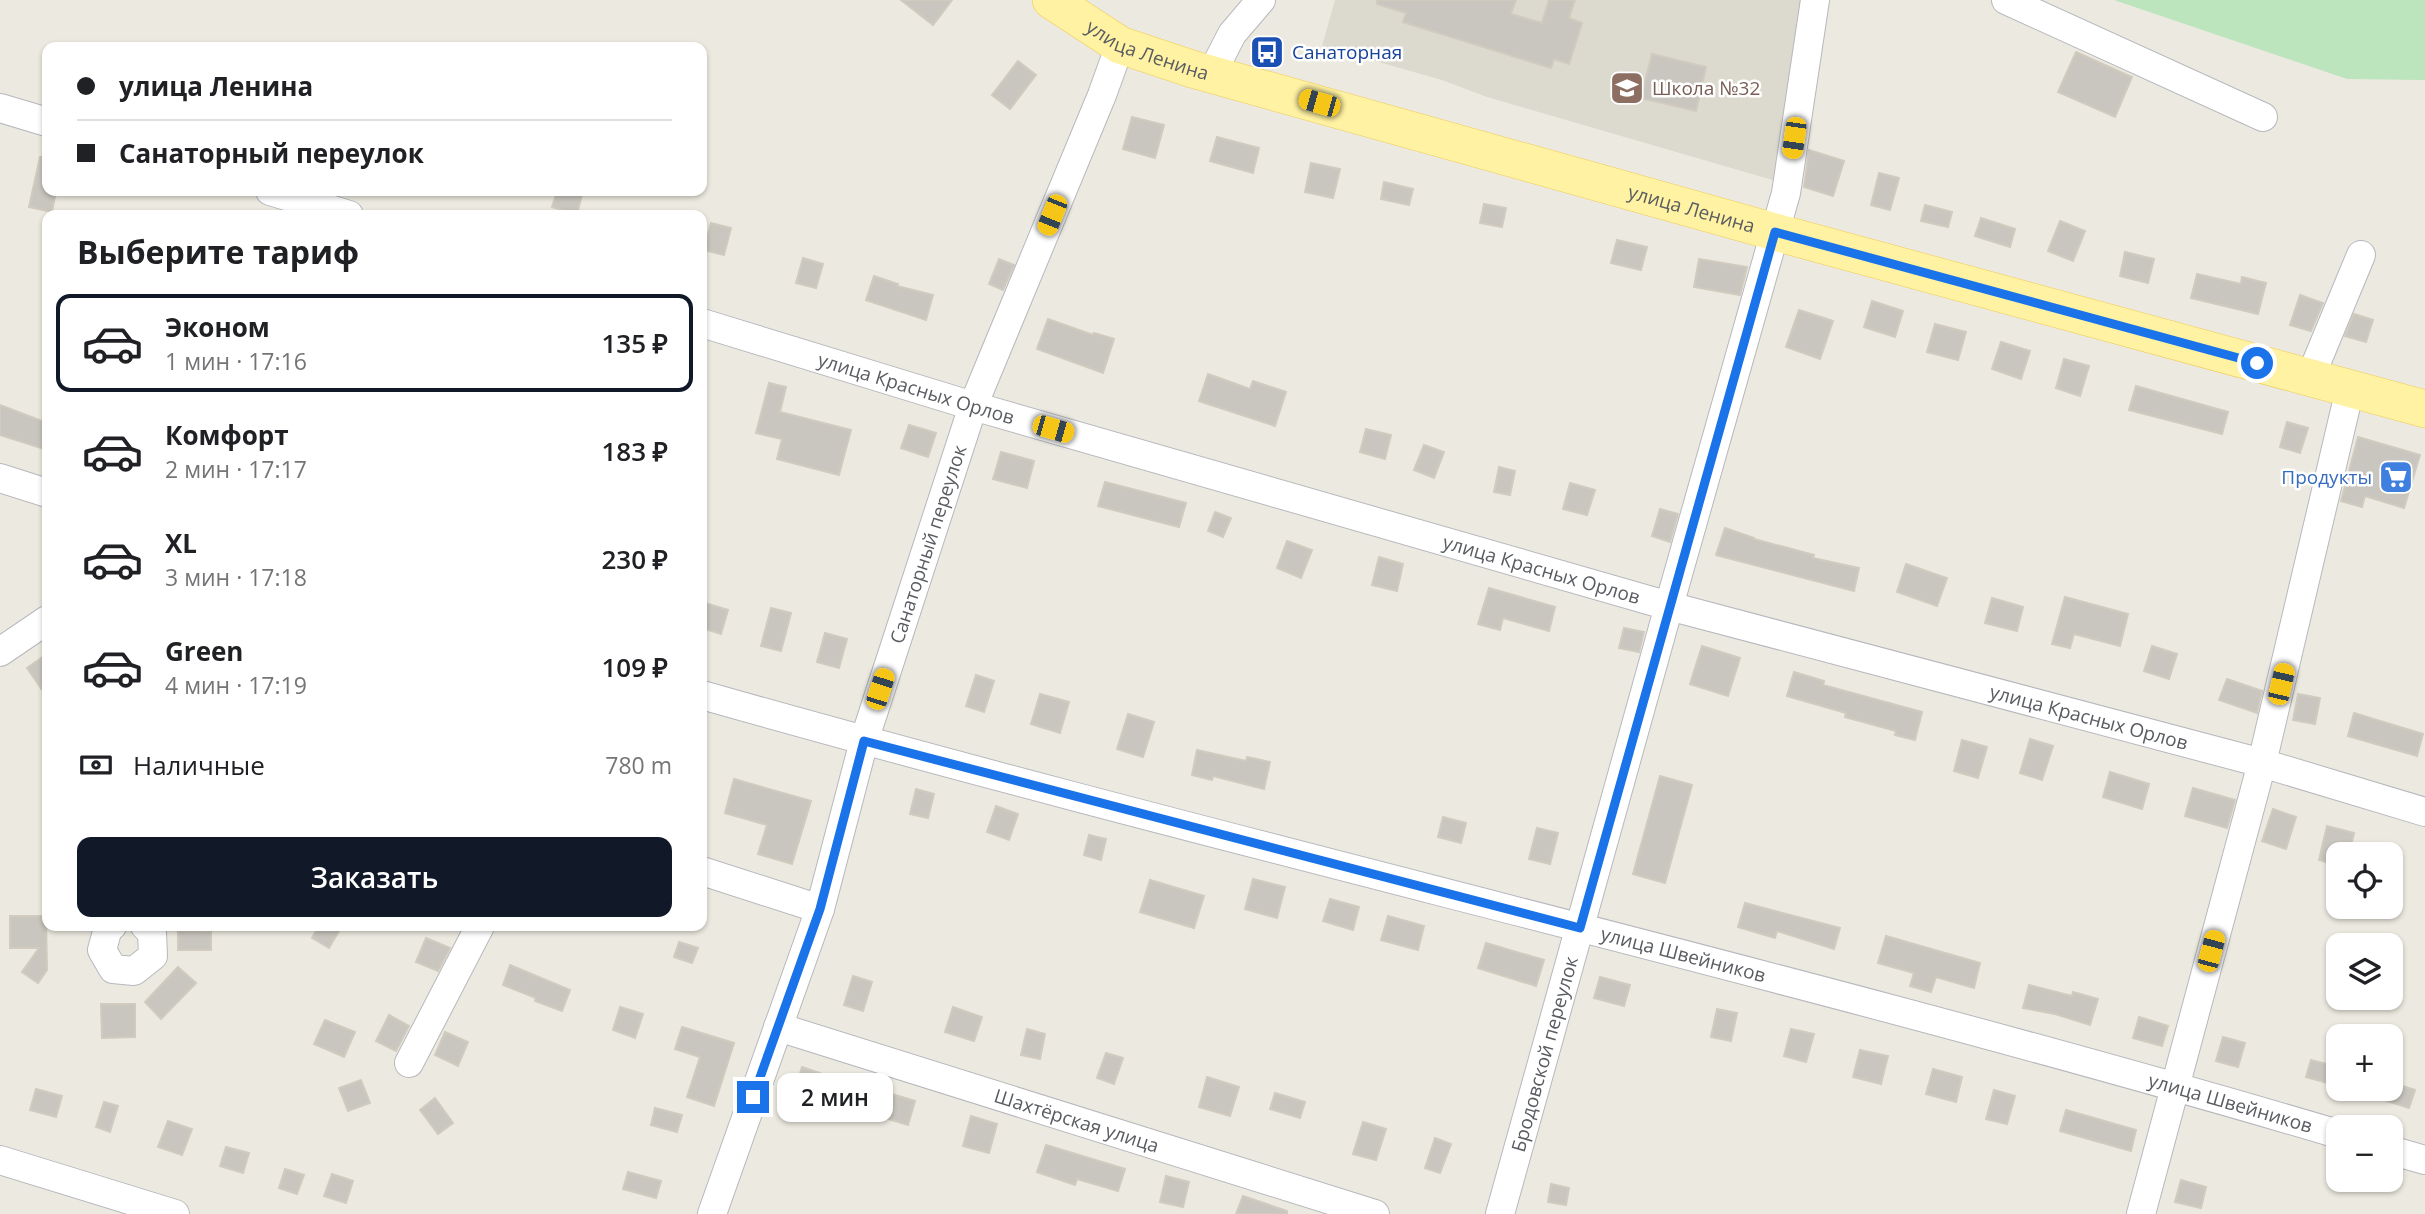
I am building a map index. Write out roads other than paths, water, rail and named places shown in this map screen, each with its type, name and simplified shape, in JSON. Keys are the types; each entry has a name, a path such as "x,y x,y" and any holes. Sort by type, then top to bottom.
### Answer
{"main road":[{"name":"улица Ленина","path":"1051,0 1120,45 1212,73 1775,232 2425,409"}],"street":[{"path":"1212,73 1232,34 1261,0"},
{"name":"Бродовской переулок","path":"1500,1214 1786,193 1815,0"},
{"path":"2006,0 2263,117"},
{"name":"Санаторный переулок","path":"712,1214 820,909 864,741 973,406 1102,95 1120,45"},
{"path":"0,108 42,121"},
{"path":"286,196 333,210"},
{"path":"2310,378 2361,255"},
{"name":"улица Красных Орлов","path":"707,325 973,406 1669,606 2262,763 2425,812"},
{"path":"2141,1214 2262,763 2350,389"},
{"path":"0,478 42,491"},
{"path":"0,652 42,623"},
{"name":"улица Швейников","path":"707,696 864,741 2175,1086 2326,1130"},
{"path":"707,873 820,909"},
{"path":"107,931 102,950 113,970 134,971 153,956 150,931"},
{"path":"409,1063 477,931"},
{"name":"Шахтёрская улица","path":"778,1027 1375,1214"},
{"path":"2403,1154 2425,1160"},
{"path":"0,1160 175,1214"}],"place":[{"name":"Санаторная","path":"1267,52"},
{"name":"Школа №32","path":"1627,88"},
{"name":"Продукты","path":"2396,477"}]}
